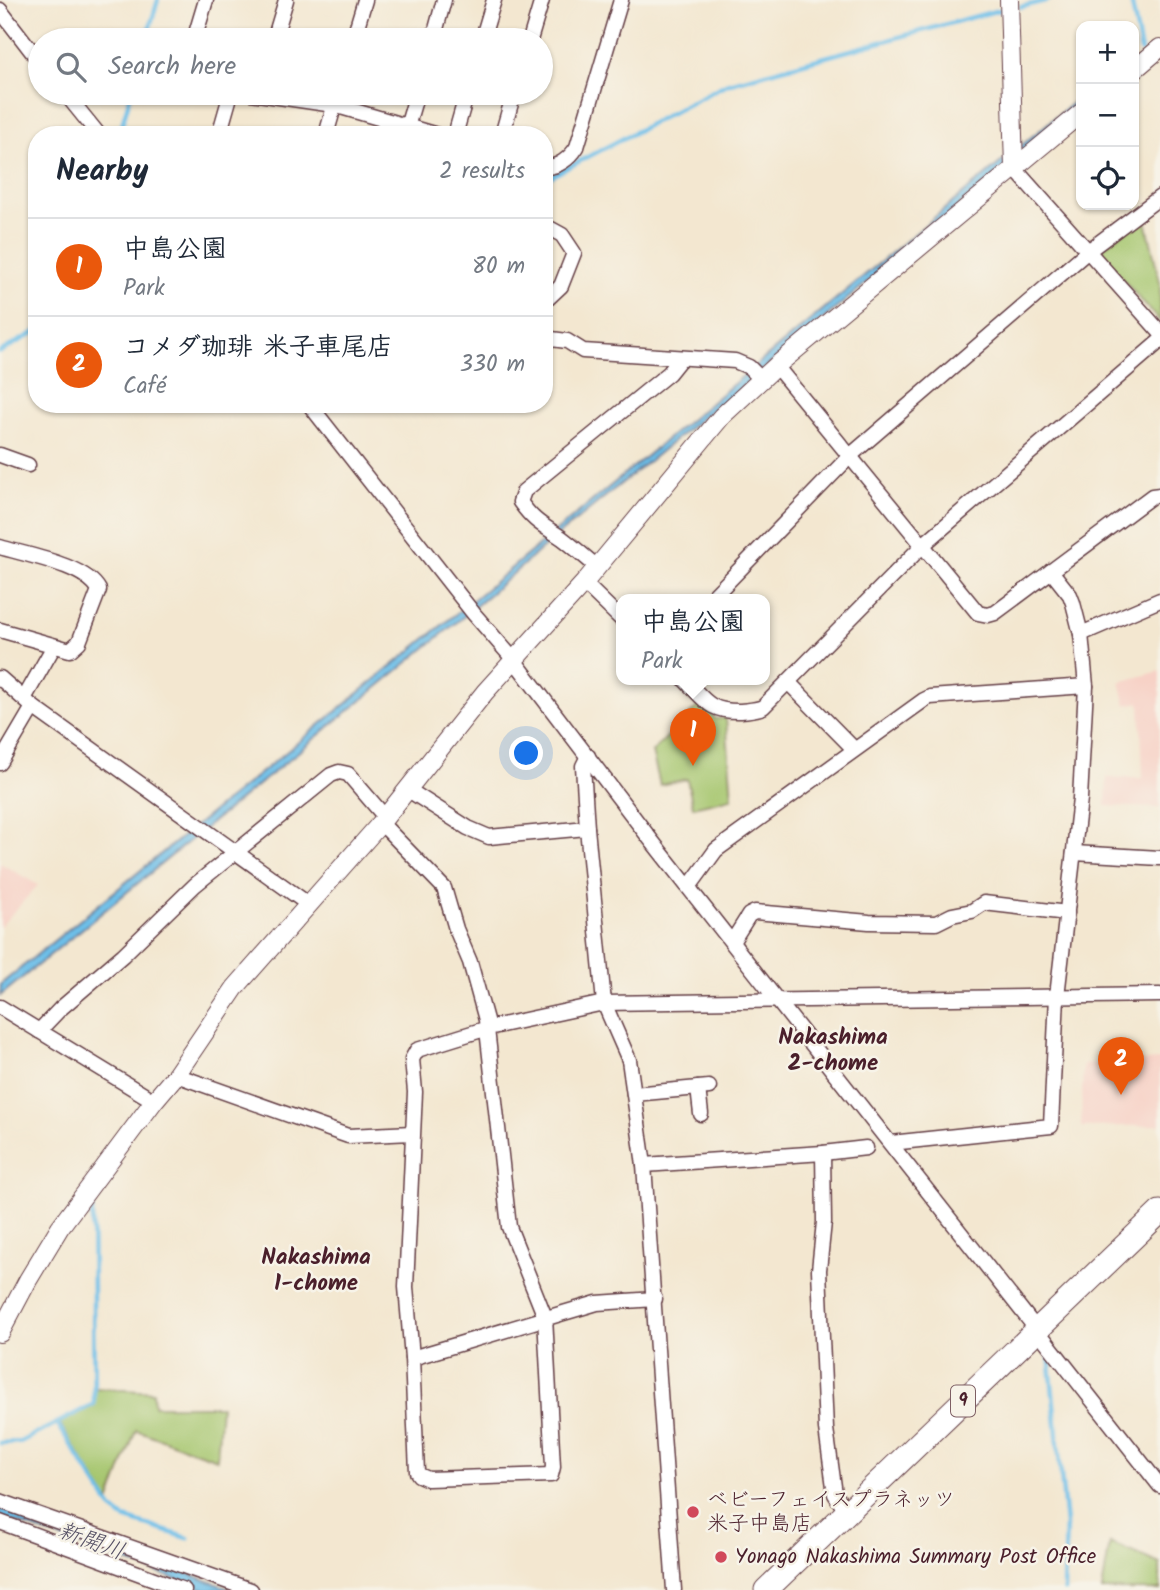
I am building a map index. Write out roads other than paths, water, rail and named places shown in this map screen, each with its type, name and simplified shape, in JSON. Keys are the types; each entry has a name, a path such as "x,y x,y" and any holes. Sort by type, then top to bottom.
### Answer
{"highway":[{"name":"9","path":"766,1590 1160,1212"}],"street":[{"path":"198,28 206,0"},
{"path":"278,28 286,0"},
{"path":"357,28 365,0"},
{"path":"436,28 444,0"},
{"path":"486,28 494,0"},
{"path":"534,28 542,0"},
{"path":"553,166 572,154 577,147 621,0"},
{"path":"1009,0 1014,168 1160,332"},
{"path":"0,10 28,46"},
{"path":"1139,66 1160,48"},
{"path":"75,105 92,126"},
{"path":"222,126 228,105"},
{"path":"328,126 334,105"},
{"path":"351,105 404,126"},
{"path":"407,126 413,105"},
{"path":"458,126 464,105"},
{"path":"505,126 511,105"},
{"path":"0,1333 60,1227 176,1075 235,988 383,820 485,692 584,583 755,373 776,366 1076,117"},
{"path":"716,594 851,455 1088,251 1160,197"},
{"path":"553,230 559,231 574,253 561,286 553,294"},
{"path":"553,340 681,358 735,361 755,373"},
{"path":"690,685 712,706 725,712 759,709 924,544 1160,341"},
{"path":"596,566 533,519 520,502 524,491 669,373 681,358"},
{"path":"776,366 978,612 984,615 995,613 1152,496 1160,495"},
{"path":"316,413 469,608 514,660 732,943 1160,1486"},
{"path":"0,455 28,465"},
{"path":"0,547 67,567 99,587 79,642 70,650 0,631"},
{"path":"891,1143 1051,1126 1057,996 1085,740 1086,686 1081,634 1070,595 1051,571"},
{"path":"584,583 616,614"},
{"path":"1081,634 1160,600"},
{"path":"0,763 54,646"},
{"path":"0,678 29,702 308,904"},
{"path":"788,682 854,748"},
{"path":"689,887 716,850 854,748 930,697 1086,686"},
{"path":"588,756 583,766 587,828 604,1003 629,1060 644,1165 674,1590"},
{"path":"39,1031 195,885 339,772 348,774 383,820 444,888 456,929 470,962 488,1028 509,1227 545,1317 553,1470 549,1476 428,1479 419,1475 406,1287 415,1092 412,1059 416,1050 488,1028 604,1003 1160,995"},
{"path":"408,789 468,828 489,837 587,828"},
{"path":"1074,853 1160,858"},
{"path":"732,943 749,915 755,912 869,922 923,923 936,923 952,915 972,911 984,903 1067,913"},
{"path":"0,1007 154,1101"},
{"path":"176,1075 348,1136 412,1133"},
{"path":"634,1094 703,1087 701,1114"},
{"path":"644,1165 866,1148"},
{"path":"823,1153 824,1222 819,1270 826,1429 835,1494 847,1513"},
{"path":"412,1358 597,1303 655,1300"},
{"path":"0,1501 251,1590"},
{"path":"0,1522 184,1590"}],"water":[{"path":"1076,100 1076,108 731,396 552,540 463,617 0,996 1,984 462,609"},
{"name":"新開川","path":"0,1505 233,1590 206,1590 0,1517"}],"waterway":[{"path":"150,28 158,0"},
{"path":"1021,7 1049,0"},
{"path":"1131,0 1141,51"},
{"path":"553,175 726,84 999,10"},
{"path":"122,126 128,105"},
{"path":"0,352 28,336"},
{"path":"0,1443 20,1442 94,1404 92,1196"},
{"path":"1049,1354 1066,1524 1064,1590"},
{"path":"57,1423 112,1509 124,1518 188,1538"}],"place":[{"name":"中島公園","path":"693,766"},
{"name":"コメダ珈琲 米子車尾店","path":"1121,1095"},
{"name":"ベビーフェイスプラネッツ 米子中島店","path":"693,1512"},
{"name":"Yonago Nakashima Summary Post Office","path":"721,1557"}],"district":[{"name":"Nakashima 2-chome","path":"833,1051"},
{"name":"Nakashima 1-chome","path":"316,1271"}]}
